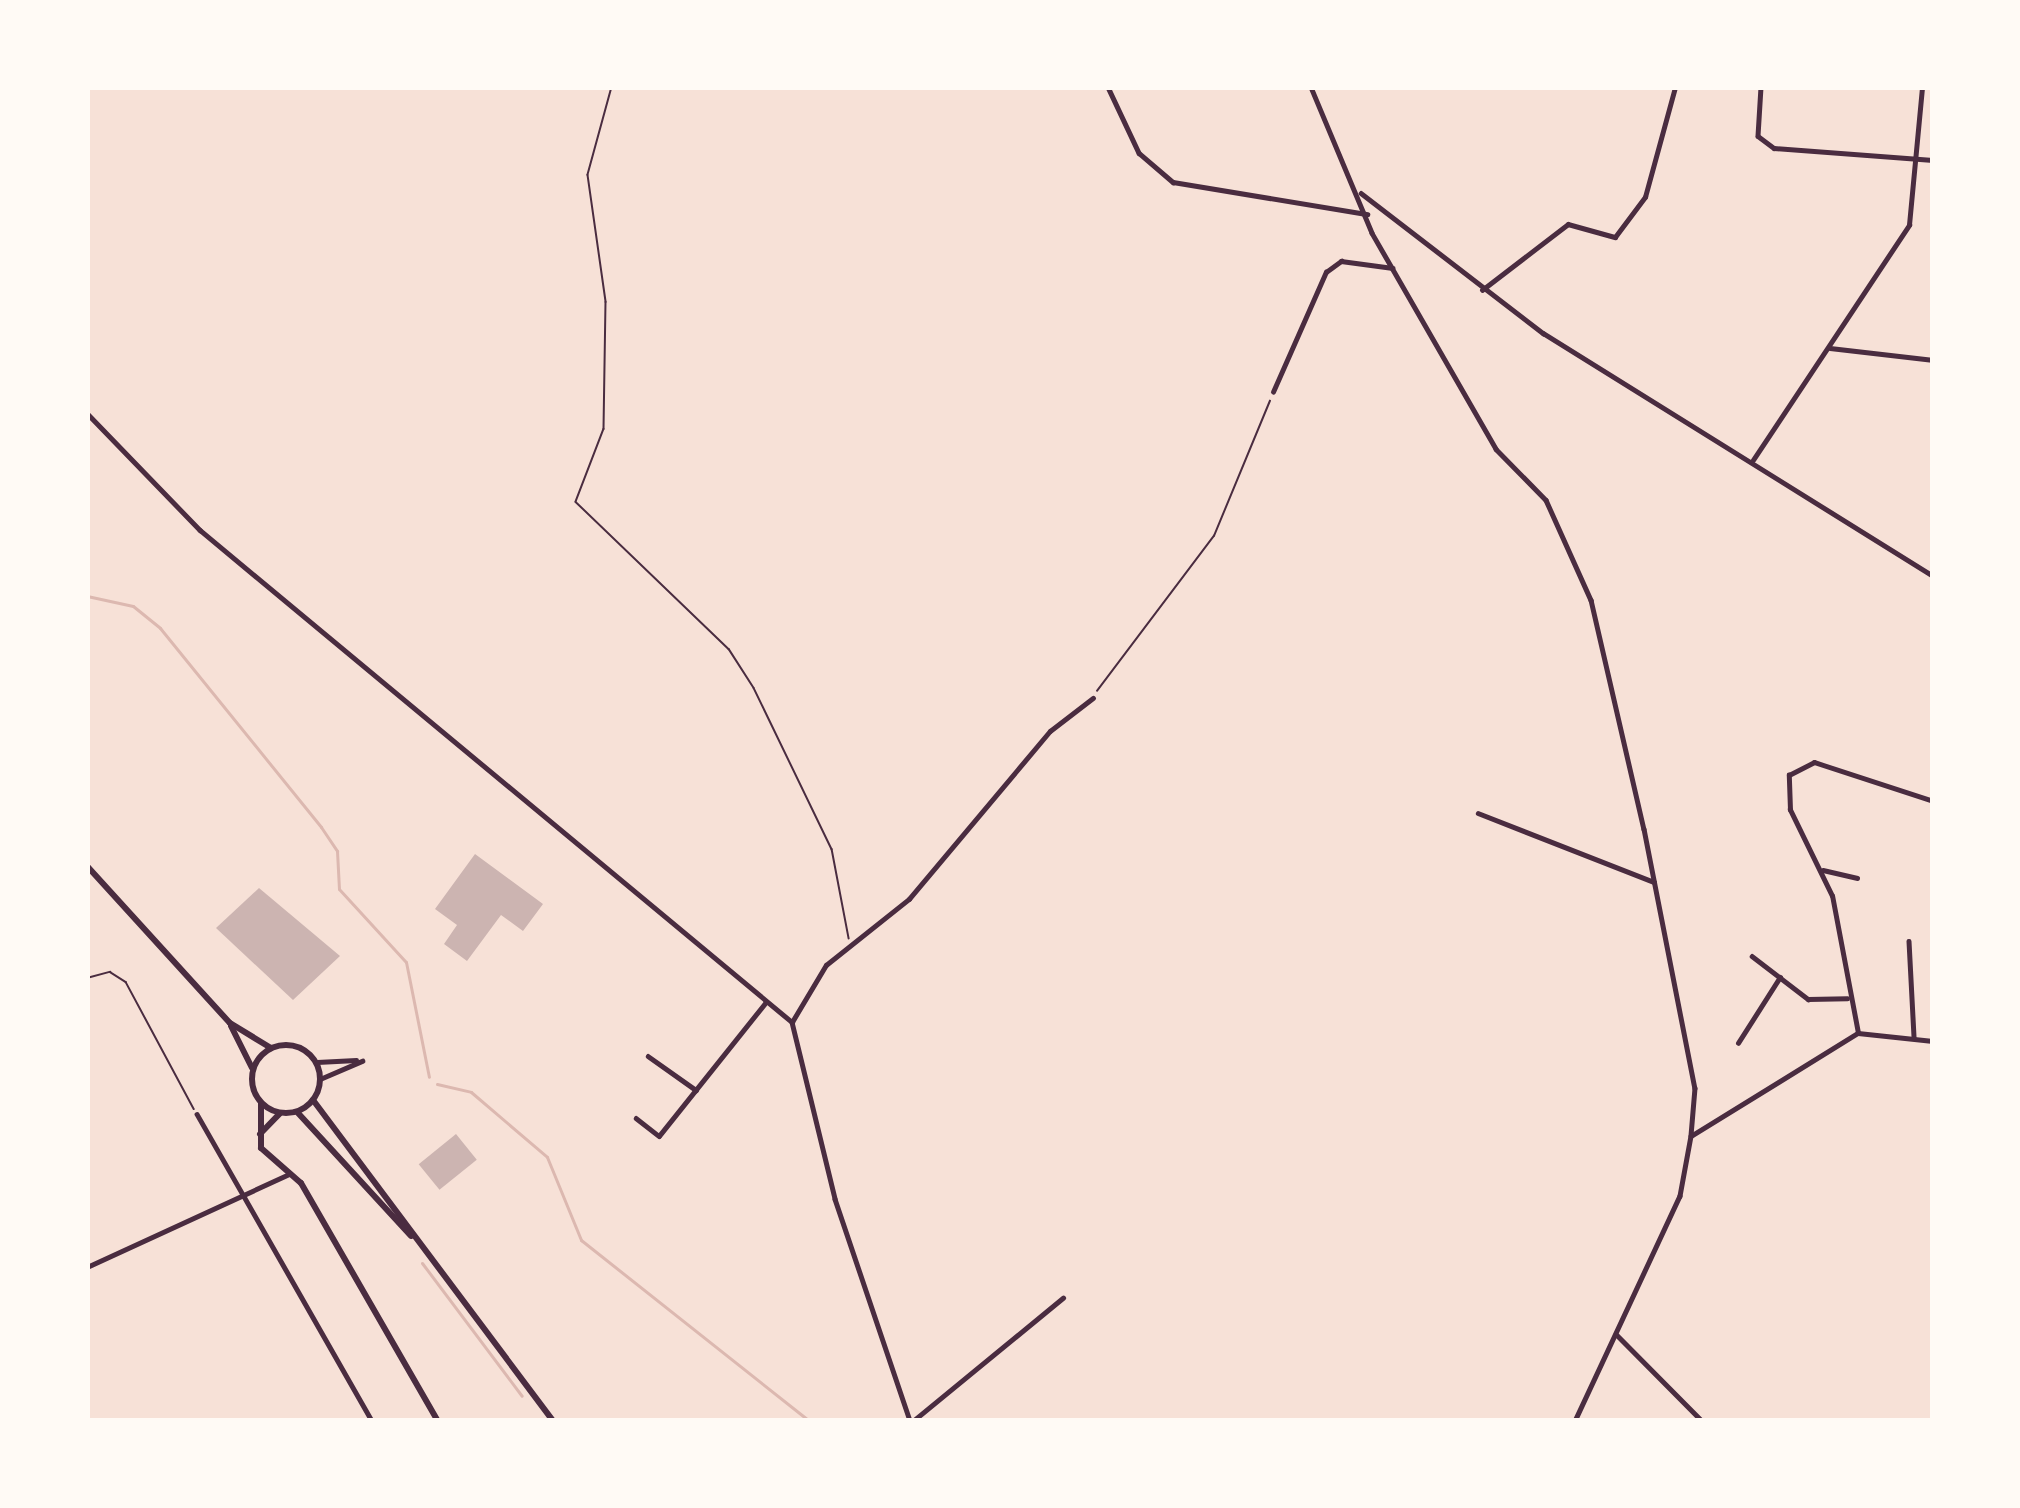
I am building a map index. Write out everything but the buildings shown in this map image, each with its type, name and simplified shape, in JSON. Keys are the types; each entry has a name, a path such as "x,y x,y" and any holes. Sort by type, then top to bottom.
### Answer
{"main road":[{"path":"87,866 230,1023 253,1070 261,1103 259,1137 291,1173 437,1421"},
{"path":"230,1023 271,1048 302,1048 317,1062 320,1079 314,1100 296,1112 280,1113 261,1103"},
{"path":"253,1070 271,1048"},
{"path":"314,1100 553,1421"},
{"path":"296,1112 429,1256"},
{"path":"259,1137 280,1113"}],"street":[{"path":"1108,87 1142,156 1173,182 1366,212"},
{"path":"1311,87 1393,268 1496,449 1546,500 1591,600 1695,1088 1680,1196 1575,1421"},
{"path":"1483,290 1568,224 1615,237 1645,197 1675,87"},
{"path":"1761,87 1758,136 1774,148 1933,160"},
{"path":"1754,460 1909,225 1920,158 1922,87"},
{"path":"1361,194 1483,290 1933,576"},
{"path":"1273,392 1325,272 1341,261 1393,268"},
{"path":"1830,348 1933,360"},
{"path":"87,413 200,530 793,1022 836,1198 911,1421 1063,1298"},
{"path":"793,1022 850,944 909,899 1050,730 1093,698"},
{"path":"1858,1034 1846,998 1823,870 1784,793 1799,765 1933,802"},
{"path":"1478,813 1654,882"},
{"path":"1823,870 1857,878"},
{"path":"1909,941 1914,1038"},
{"path":"1753,956 1808,999 1846,998"},
{"path":"1738,1043 1780,977"},
{"path":"635,1118 659,1136 766,1002"},
{"path":"1691,1136 1858,1034 1933,1041"},
{"path":"649,1056 696,1090"},
{"path":"317,1062 362,1061 320,1079"},
{"path":"196,1114 372,1421"},
{"path":"87,1267 291,1173"},
{"path":"1617,1335 1702,1421"}],"path":[{"path":"613,87 588,175 606,302 604,429 576,502 728,649 754,688 832,849 850,944"},
{"path":"1093,698 1214,536 1273,392"},
{"path":"87,978 110,972 127,982 196,1114"}],"waterway":[{"path":"87,596 133,606 160,628 321,827 337,851 339,889 406,962 429,1077"},
{"path":"437,1084 471,1092 547,1157 581,1240 809,1421"},
{"path":"422,1263 522,1396"}]}
